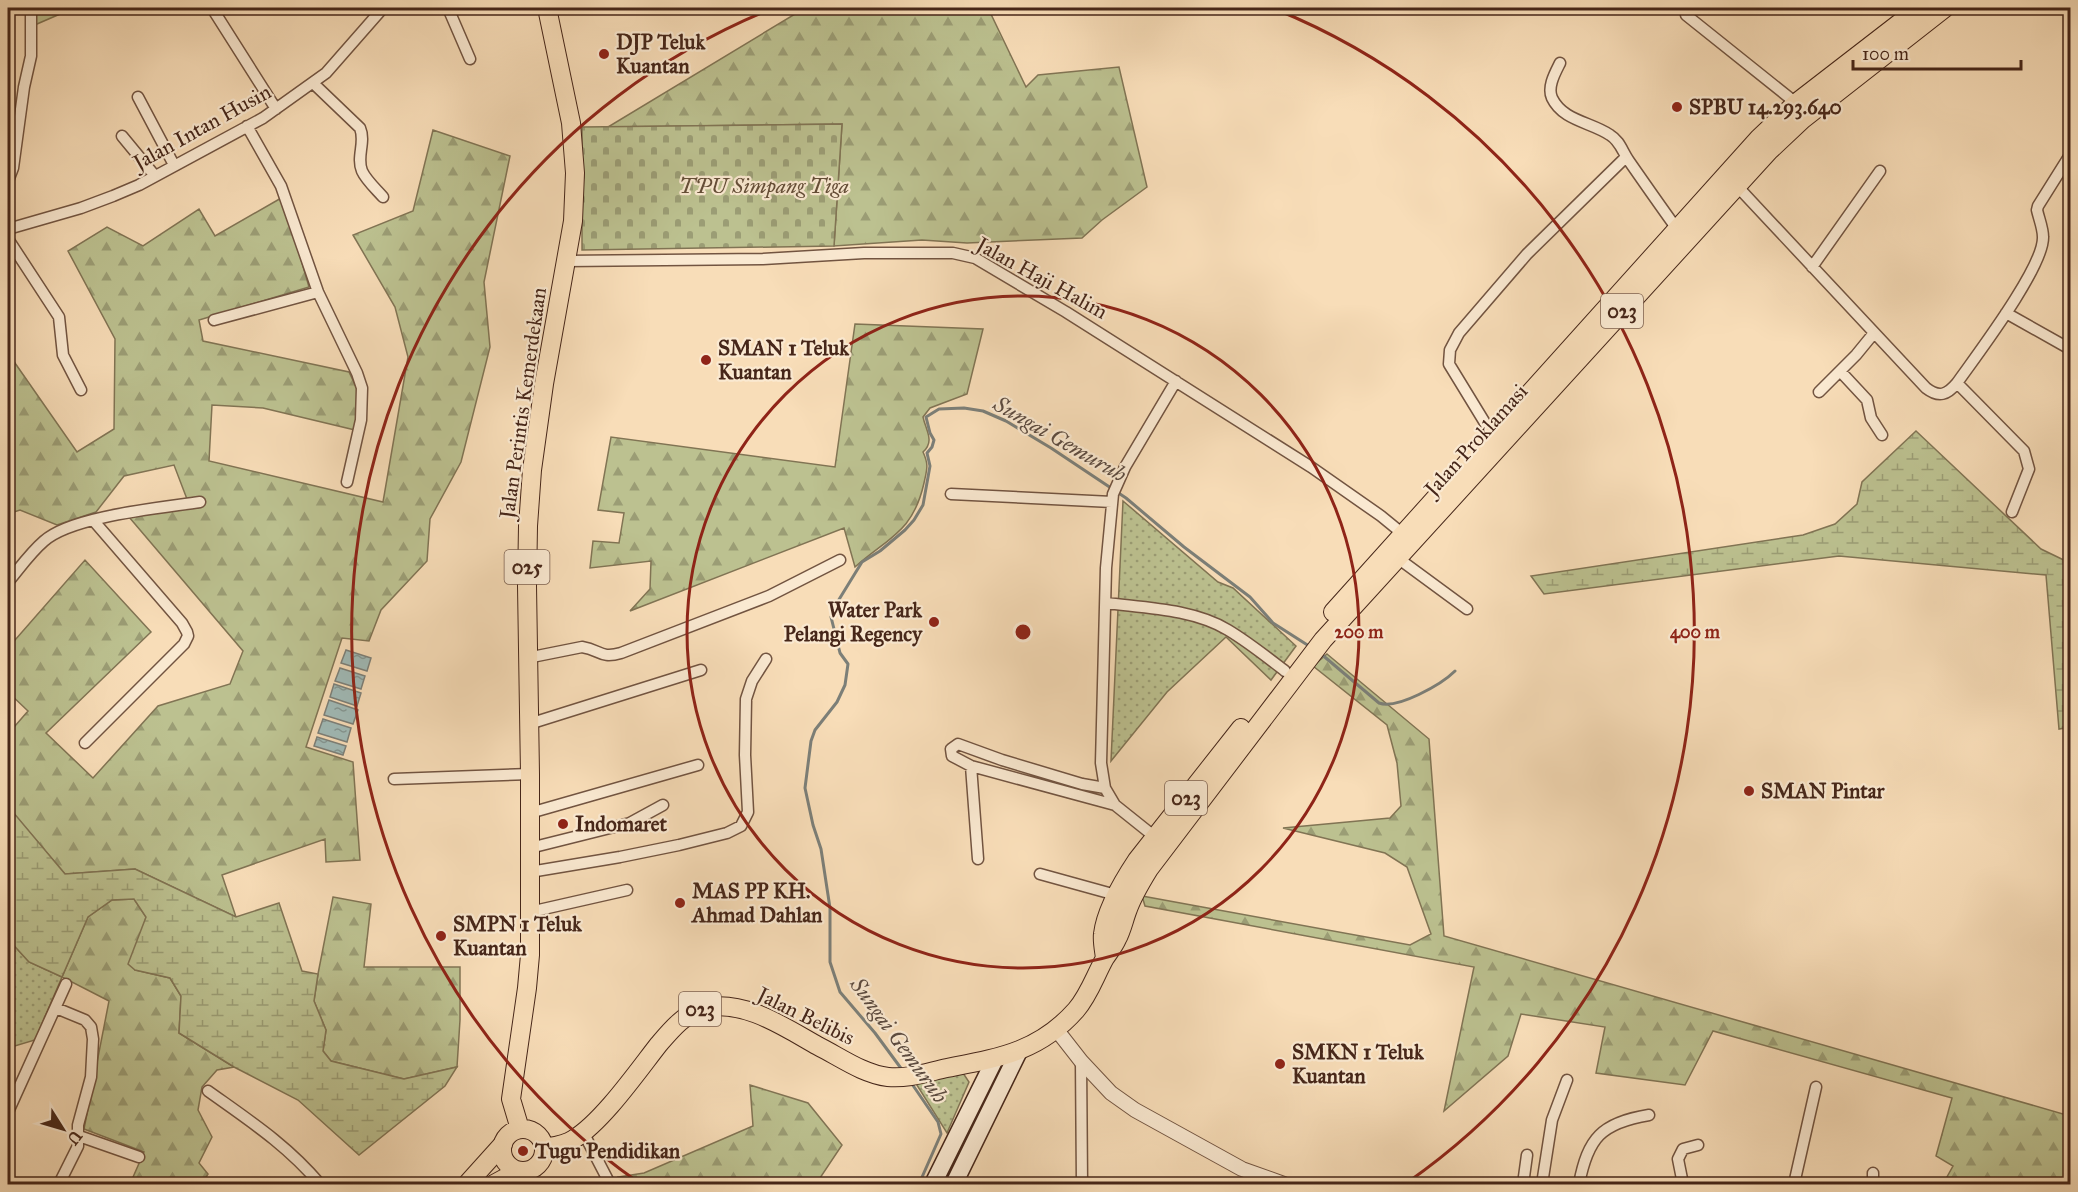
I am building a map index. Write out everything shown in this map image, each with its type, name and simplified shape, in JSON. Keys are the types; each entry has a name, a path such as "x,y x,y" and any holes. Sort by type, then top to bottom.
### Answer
{"main road":[{"name":"Jalan Perintis Kemerdekaan","path":"520,1129 514,1116 511,1100 527,988 530,912 528,536 532,470 573,221 576,173 571,123 547,8"},
{"name":"Jalan Proklamasi","path":"1353,598 1399,559 1650,270 1677,230 1759,138 1796,103 1919,8"},
{"name":"Jalan Proklamasi","path":"1105,958 1103,933 1116,896 1143,865 1289,675 1403,534 1492,436 1650,270 1737,186 1769,150 1802,120 1941,8"},
{"name":"Jalan Proklamasi","path":"995,1059 1019,1051 1056,1029 1081,1002 1117,940 1155,837 1289,675"},
{"name":"Jalan Belibis","path":"544,1148 562,1145 583,1132 607,1109 668,1033 689,1014 703,1008 722,1006 745,1010 778,1024 854,1066 889,1077 995,1059"},
{"path":"954,1185 1019,1051"},
{"path":"933,1185 995,1059"},
{"path":"467,1185 509,1134 520,1129 533,1131 542,1141 544,1148 544,1154 537,1166 518,1171 494,1185"},
{"path":"503,1144 503,1158 518,1171"}],"street":[{"path":"8,181 13,168 24,87 31,56 32,8"},
{"path":"212,8 276,109"},
{"name":"Jalan Intan Husin","path":"8,229 81,208 113,196 155,176 276,109 313,83 341,58 382,8"},
{"path":"448,8 470,59"},
{"path":"1686,15 1796,103"},
{"path":"1560,63 1551,87 1551,96 1558,107 1571,117 1618,141 1626,157 1677,230"},
{"path":"313,83 360,128 363,136 360,163 362,173 383,197"},
{"path":"138,97 174,165"},
{"path":"247,126 280,186 318,292 362,388 361,420 347,482"},
{"path":"122,136 155,176"},
{"path":"1737,186 1874,333 1933,393 1941,395 1948,393 1957,383 2028,277 2043,238 2038,206 2070,155"},
{"path":"1492,436 1452,371 1449,364 1450,350 1459,333 1527,254 1626,157"},
{"path":"1812,267 1880,171"},
{"path":"8,240 60,317 63,356 81,390"},
{"name":"Jalan Haji Halim","path":"565,261 763,259 864,253 953,253 975,258 1311,467 1403,534"},
{"path":"214,320 318,292"},
{"path":"2006,313 2070,349"},
{"path":"1819,392 1874,333"},
{"path":"1840,371 1868,400 1871,418 1882,435"},
{"path":"1155,837 1115,805 1105,788 1101,763 1106,603 1112,498 1125,466 1176,381"},
{"path":"1957,383 2024,451 2029,469 2012,512"},
{"path":"951,494 1112,498"},
{"path":"8,582 44,541 62,529 93,520 200,502"},
{"path":"85,743 171,658 188,636 182,623 93,520"},
{"path":"1399,559 1467,609"},
{"path":"527,658 582,647 590,648 605,656 621,653 769,596 840,560"},
{"path":"1106,603 1207,621 1227,629 1289,675"},
{"path":"530,872 679,845 726,833 741,826 748,812 745,755 746,699 766,659"},
{"path":"529,724 701,670"},
{"path":"1105,788 1082,784 958,744 952,747 950,752 952,756 971,766 1115,805"},
{"path":"530,813 698,765"},
{"path":"971,766 978,859"},
{"path":"394,779 530,774"},
{"path":"530,848 630,823 663,805"},
{"path":"1040,874 1116,896"},
{"path":"530,912 627,890"},
{"path":"8,1112 66,984"},
{"path":"56,1008 85,1020 92,1031 91,1077 78,1125 78,1146 59,1185"},
{"path":"1056,1029 1081,1061 1111,1093 1135,1110 1242,1169 1284,1185"},
{"path":"1081,1061 1082,1185"},
{"path":"1542,1185 1552,1120 1567,1080"},
{"path":"1794,1185 1815,1087"},
{"path":"208,1091 270,1135 300,1160 320,1185"},
{"path":"1579,1185 1589,1148 1607,1127 1649,1115"},
{"path":"583,1132 610,1185"},
{"path":"79,1136 139,1157"},
{"path":"1683,1185 1678,1159 1683,1149 1698,1145"},
{"path":"1523,1185 1527,1155"},
{"path":"1873,1173 1873,1185"}],"green space":[{"path":"30,8 74,8 30,27"},
{"path":"805,8 988,8 1026,87 1038,75 1119,67 1147,187 1102,220 1082,238 967,243 922,240 834,246 842,124 608,127"},
{"path":"8,58 14,69 8,99"},
{"name":"TPU Simpang Tiga","path":"842,124 834,246 582,250 582,127"},
{"path":"433,130 510,156 484,282 490,347 461,462 430,519 427,561 381,610 369,641 342,638 306,747 353,762 360,860 326,862 325,839 222,875 236,917 135,869 65,874 8,809 8,734 28,711 8,692 8,648 85,560 151,632 46,733 93,778 158,706 230,684 243,651 129,517 190,507 174,465 124,476 96,512 57,525 20,510 8,514 8,353 77,452 114,429 115,339 68,251 107,227 143,246 199,209 215,236 283,197 309,287 199,320 203,341 349,372 358,391 355,430 263,408 212,405 209,461 383,502 408,357 395,307 353,235 413,211"},
{"path":"855,324 983,329 967,394 930,408 923,417 929,440 923,452 927,470 919,499 906,523 855,567 844,528 630,611 650,589 651,561 590,568 593,541 619,543 624,513 598,510 611,437 835,467"},
{"path":"1916,431 2041,549 2070,563 2070,727 2059,729 2046,575 1839,556 1544,594 1531,576 1803,535 1835,524 1857,504 1862,482"},
{"path":"1123,501 1218,582 1233,588 1296,646 1271,680 1226,637 1167,692 1111,761"},
{"path":"1327,654 1429,739 1444,936 2070,1116 2070,1184 1943,1184 1953,1166 1936,1156 1952,1098 1713,1031 1685,1085 1596,1073 1605,1027 1521,1014 1508,1056 1444,1111 1474,967 1145,906 1142,896 1410,945 1431,934 1407,867 1385,853 1283,828 1390,818 1401,806 1397,763 1387,725 1313,666"},
{"path":"8,809 65,874 135,869 236,917 279,903 302,971 318,974 314,1001 326,1030 323,1051 331,1061 404,1079 457,1067 445,1086 359,1155 298,1100 234,1067 179,1033 181,996 170,978 135,970 128,964 146,917 134,899 112,900 88,917 62,977 29,962 8,939"},
{"path":"333,897 371,904 364,967 460,967 457,1067 404,1079 331,1061 323,1051 326,1030 314,1001"},
{"path":"134,899 146,917 135,970 170,978 181,996 179,1033 234,1067 217,1070 202,1087 198,1110 212,1137 199,1163 208,1174 202,1184 130,1184 144,1152 84,1129 109,1001 62,977 88,917 112,900"},
{"path":"8,939 29,962 62,977 35,1040 8,1048"},
{"path":"963,1073 969,1082 947,1133 915,1082"},
{"path":"750,1085 808,1103 842,1145 816,1184 622,1184 618,1177 644,1173 753,1126"}],"water":[{"path":"346,650 371,658 367,671 341,663"},
{"path":"340,668 365,676 361,689 335,681"},
{"path":"334,684 361,693 357,706 330,697"},
{"path":"329,700 358,710 353,724 324,715"},
{"path":"323,719 351,728 347,742 318,733"},
{"path":"317,737 346,746 343,755 314,746"}],"waterway":[{"name":"Sungai Gemuruh","path":"903,1071 875,1033 840,992 830,962 830,908 821,849 805,788 811,741 815,730 837,702 845,685 848,664 840,653 831,617 835,606 862,562 880,551 905,530 923,505 930,466 927,453 934,440 926,417 939,409 964,408 983,411 1006,421 1126,498 1184,547 1250,597 1273,623 1309,646"},
{"name":"Sungai Gemuruh","path":"1320,653 1379,703 1397,703 1419,695 1455,671"},
{"name":"Sungai Gemuruh","path":"912,1084 938,1122 941,1134 919,1184"}],"place":[{"name":"DJP Teluk Kuantan","path":"604,54"},
{"name":"SPBU 14.293.640","path":"1677,107"},
{"name":"SMAN 1 Teluk Kuantan","path":"706,360"},
{"name":"Water Park Pelangi Regency","path":"934,622"},
{"name":"SMAN Pintar","path":"1749,791"},
{"name":"Indomaret","path":"563,824"},
{"name":"MAS PP KH. Ahmad Dahlan","path":"680,903"},
{"name":"SMPN 1 Teluk Kuantan","path":"441,936"},
{"name":"SMKN 1 Teluk Kuantan","path":"1280,1064"},
{"name":"Tugu Pendidikan","path":"523,1151"}]}
